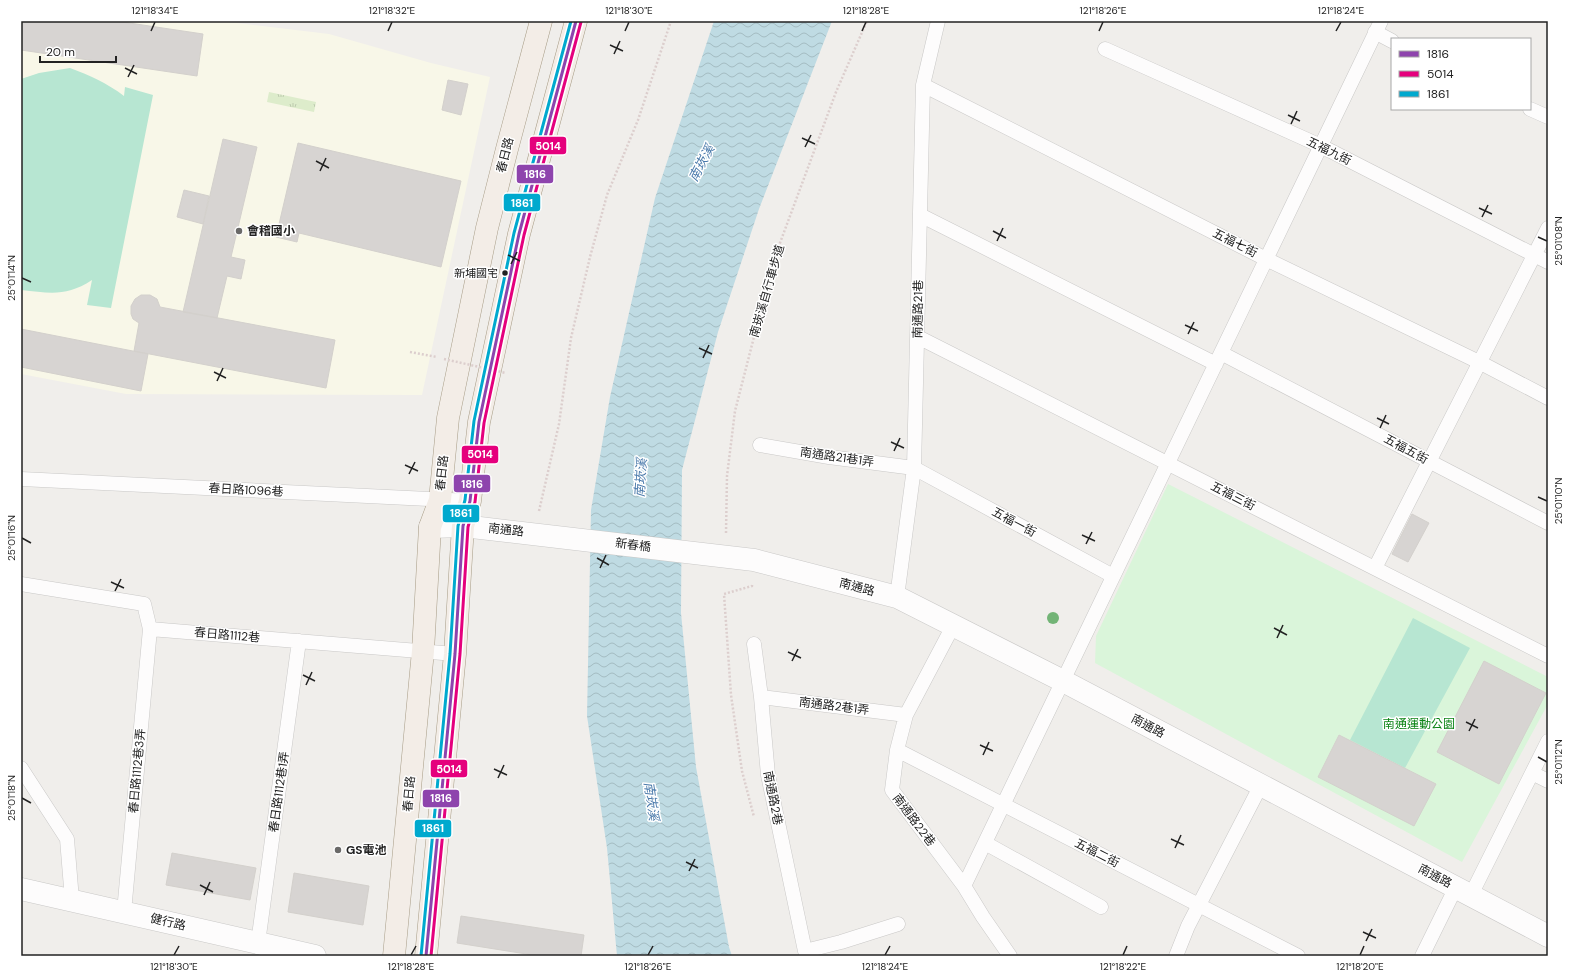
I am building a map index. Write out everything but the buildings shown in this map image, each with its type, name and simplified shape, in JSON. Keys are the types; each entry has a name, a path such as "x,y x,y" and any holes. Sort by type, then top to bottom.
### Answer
{"main road":[{"name":"春日路","path":"394,956 423,651 430,527 440,500 448,418 484,242 506,149 541,21"},
{"path":"426,956 455,654 463,526 470,501 479,422 519,234 576,21"}],"street":[{"name":"南通路","path":"430,527 463,526 534,533"},
{"name":"新春橋","path":"534,533 729,547"},
{"name":"南通路","path":"729,547 754,560 897,597 1063,681 1548,936"},
{"name":"健行路","path":"21,889 315,956"}],"lane":[{"name":"南通路21巷","path":"897,597 914,468 923,86 938,21"},
{"path":"964,886 1378,27 1391,40"},
{"name":"五福九街","path":"1105,49 1320,146 1548,262"},
{"name":"五福七街","path":"923,86 1266,259 1480,362 1548,398"},
{"path":"1531,110 1548,118"},
{"name":"五福五街","path":"920,215 1429,461 1548,523"},
{"path":"1374,568 1548,228"},
{"name":"五福三街","path":"918,337 1548,656"},
{"name":"南通路21巷1弄","path":"760,445 829,457 914,468"},
{"name":"五福一街","path":"914,468 1114,576"},
{"name":"春日路1096巷","path":"21,479 470,501"},
{"path":"21,584 144,604 150,629"},
{"name":"南通路22巷","path":"953,626 906,715 897,750 892,790 964,886 1010,956"},
{"name":"春日路1112巷","path":"150,629 455,654"},
{"name":"春日路1112巷3弄","path":"124,912 150,629"},
{"name":"春日路1112巷1弄","path":"258,943 299,641"},
{"name":"南通路2巷","path":"754,644 761,697 768,775 805,951 841,942 898,924"},
{"name":"南通路2巷1弄","path":"761,697 906,715"},
{"path":"1422,956 1463,891 1532,773 1548,741"},
{"name":"五福二街","path":"897,750 1298,956"},
{"path":"21,768 67,839 72,900"},
{"path":"1532,773 1548,781"},
{"path":"1176,956 1188,926 1261,785"},
{"path":"985,843 1102,907"}],"path":[{"path":"534,533 559,424 571,338 590,257 607,195 638,120 671,21"},
{"name":"南崁溪自行車步道","path":"729,547 727,476 736,411 774,259 836,92 867,21"},
{"path":"410,352 506,373"}],"shaded area":[{"name":"會稽國小","path":"21,21 220,21 329,34 431,63 490,77 422,395 126,394 21,374"}],"green space":[{"path":"70,68 98,80 124,96 125,87 153,95 111,308 87,305 92,280 74,289 66,291 49,293 21,290 21,79 39,73"},
{"path":"269,92 316,102 314,112 267,102"},
{"name":"南通運動公園","path":"1168,484 1548,677 1548,704 1462,862 1095,663 1096,636"},
{"path":"1413,618 1470,648 1405,768 1350,740"}],"water":[{"name":"南崁溪","path":"714,21 832,21 759,209 718,332 682,470 681,613 696,767 729,947 732,956 617,956 607,848 587,716 591,510 610,397 655,198"}],"transit line":[{"name":"1861","path":"421,956 450,654 458,526 465,500 474,421 514,233 571,21"},
{"name":"1816","path":"426,956 455,654 463,526 470,501 479,422 519,234 576,21"},
{"name":"5014","path":"431,956 460,654 468,527 475,502 484,423 524,235 581,22"}],"place":[{"name":"會稽國小","path":"239,231"},
{"name":"新埔國宅","path":"505,273"},
{"name":"GS電池","path":"338,850"}]}
